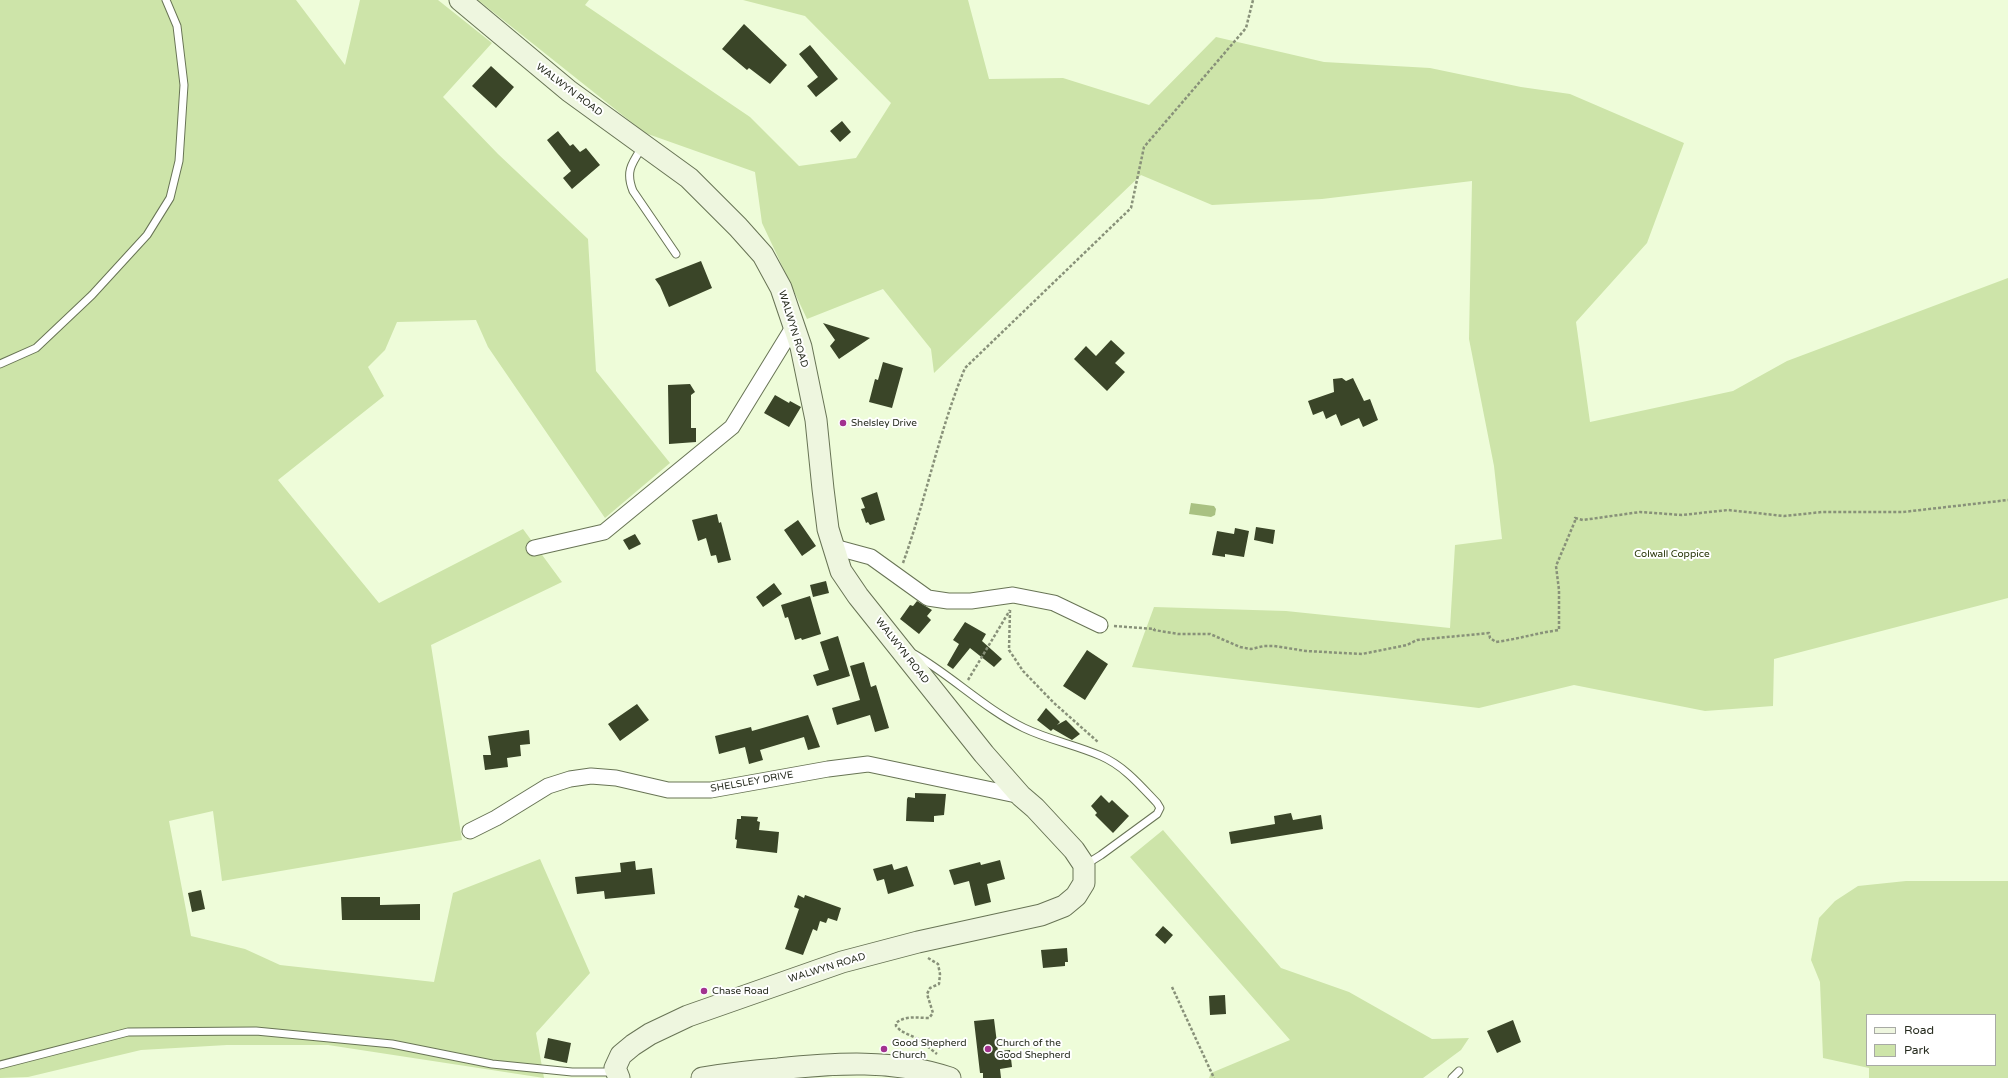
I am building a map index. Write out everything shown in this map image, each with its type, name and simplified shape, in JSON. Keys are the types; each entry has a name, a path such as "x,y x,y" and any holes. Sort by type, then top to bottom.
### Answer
{"main road":[{"name":"WALWYN ROAD","path":"460,0 569,90 689,178 738,227 763,255 781,288 801,347 816,420 828,529 841,571 984,754 1021,796 1059,834 1084,865 1084,884 1076,896 1064,906 1041,915 926,940 842,962 688,1016 650,1034 632,1045 622,1055 615,1068 618,1075"},
{"path":"702,1078 732,1073 848,1063 912,1067 950,1078"}],"street":[{"path":"534,548 604,532 732,427 794,326"},
{"path":"834,547 871,557 928,598 948,602 971,601 1013,595 1054,603 1100,625"},
{"name":"SHELSLEY DRIVE","path":"470,831 496,818 548,786 570,779 591,776 616,778 668,790 711,790 828,768 868,764 1021,796"}],"lane":[{"path":"0,364 36,348 92,296 147,235 170,198 179,161 184,85 177,26 166,0"},
{"path":"644,144 630,168 629,181 633,191 676,254"},
{"path":"898,645 935,666 963,687 1024,728 1102,756 1138,783 1160,808 1157,814 1101,856 1084,865"},
{"path":"0,1065 128,1032 256,1031 392,1044 492,1064 618,1075"},
{"path":"1452,1078 1459,1071"}],"path":[{"path":"899,576 918,521 953,396 965,368 1131,208 1144,147 1246,28 1253,0"},
{"path":"1100,625 1109,624 1120,627 1154,629 1178,634 1210,634 1240,647 1251,649 1264,646 1274,646 1306,651 1362,654 1407,645 1417,640 1438,637 1489,633 1490,638 1496,642 1519,639 1529,634 1559,630 1559,590 1556,566 1576,521 1575,518 1583,520 1640,512 1682,514 1728,510 1789,516 1822,512 1904,512 2008,500"},
{"path":"963,687 1010,609 1009,650 1016,661 1023,671 1054,704 1107,752 1114,764"},
{"path":"926,940 926,943 922,949 924,956 938,964 940,974 939,984 930,988 928,994 933,1013 929,1018 909,1017 902,1019 896,1023 896,1026 901,1031 918,1039 941,1056"},
{"path":"1172,988 1214,1078"}],"green space":[{"path":"0,0 296,0 345,65 360,0 438,0 492,43 443,97 498,154 588,239 596,371 670,463 605,518 488,347 476,320 397,322 385,350 368,367 384,396 278,480 379,603 523,529 562,582 431,645 462,840 222,881 213,811 169,821 191,936 245,949 280,965 434,982 453,893 540,859 590,973 536,1033 544,1078 328,1045 227,1045 141,1050 28,1077 0,1078"},
{"name":"Colwall Coppice","path":"478,0 589,0 585,5 750,117 799,166 856,158 891,103 805,16 743,0 968,0 989,79 1063,78 1149,105 1216,37 1324,62 1430,68 1521,87 1570,94 1684,143 1647,243 1576,322 1590,422 1733,391 1787,361 2008,278 2008,598 1774,659 1773,706 1705,711 1574,685 1479,708 1132,667 1154,607 1286,611 1450,628 1455,545 1502,539 1494,466 1469,339 1472,181 1322,199 1212,205 1141,175 934,373 931,349 883,289 807,319 762,223 755,172 645,133"},
{"path":"1163,830 1281,968 1349,992 1432,1039 1469,1038 1461,1050 1423,1078 1209,1078 1211,1073 1290,1040 1130,857"},
{"path":"1906,881 2008,881 2008,1078 1869,1078 1869,1068 1823,1058 1820,982 1811,960 1819,918 1835,901 1858,886"}],"shaded area":[{"path":"1191,503 1214,506 1216,509 1215,515 1211,517 1189,514"}],"building":[{"path":"744,24 787,65 770,84 749,68 747,70 722,49"},
{"path":"810,45 838,79 816,97 807,86 818,77 799,54"},
{"path":"491,66 514,87 496,108 472,86"},
{"path":"842,121 851,132 840,142 830,131"},
{"path":"558,131 570,146 573,144 580,152 586,148 600,165 572,189 563,178 571,171 547,140"},
{"path":"701,261 712,288 669,307 660,286 655,279"},
{"path":"823,323 870,338 839,359 830,346 835,340"},
{"path":"1111,340 1125,353 1115,363 1125,372 1107,391 1074,359 1086,346 1096,356"},
{"path":"883,362 903,368 892,408 869,402 875,379 878,380"},
{"path":"1342,378 1346,381 1353,378 1364,401 1370,399 1378,420 1363,427 1359,418 1341,426 1336,414 1326,419 1323,411 1313,415 1308,401 1334,392 1333,379"},
{"path":"690,384 695,392 691,395 691,428 696,428 696,442 669,444 668,385"},
{"path":"775,395 789,403 790,401 801,407 789,427 764,413"},
{"path":"877,492 885,520 870,525 868,522 866,523 861,509 865,508 861,498"},
{"path":"717,514 719,523 721,522 731,560 718,563 716,555 711,556 706,538 698,541 692,520"},
{"path":"798,520 816,546 802,556 784,530"},
{"path":"1256,527 1275,530 1273,544 1254,540"},
{"path":"1235,528 1249,531 1244,557 1225,554 1225,557 1212,555 1217,531 1234,534"},
{"path":"635,534 641,544 629,550 623,540"},
{"path":"826,581 829,593 813,597 810,585"},
{"path":"774,583 782,594 763,607 756,597"},
{"path":"810,596 821,634 802,640 801,638 795,640 788,617 785,618 781,605"},
{"path":"917,601 932,610 927,616 931,620 919,634 900,619 910,605 913,606"},
{"path":"965,622 986,634 982,641 1002,659 994,667 970,648 953,669 947,665 959,644 953,640"},
{"path":"838,636 850,676 817,686 813,675 829,670 820,642"},
{"path":"1087,650 1108,664 1085,700 1063,686"},
{"path":"864,662 871,687 876,685 889,728 875,732 870,715 837,725 832,708 860,700 850,666"},
{"path":"637,704 649,720 620,741 608,724"},
{"path":"1046,708 1060,722 1057,725 1066,720 1080,734 1072,740 1053,729 1051,731 1037,720"},
{"path":"808,715 820,747 808,750 804,737 760,750 763,760 749,764 745,747 719,754 715,736 751,727 752,731"},
{"path":"529,730 530,744 520,745 521,756 507,758 508,767 485,770 483,755 491,755 488,736"},
{"path":"915,793 946,794 944,815 934,816 934,822 906,821 907,799 908,797 915,798"},
{"path":"1101,795 1109,803 1112,800 1129,816 1113,833 1095,815 1097,813 1091,806"},
{"path":"1291,813 1293,820 1321,815 1323,829 1231,844 1229,832 1275,824 1274,816"},
{"path":"741,816 758,817 757,821 760,822 759,830 779,832 777,853 736,848 737,840 735,839 737,819 741,819"},
{"path":"1000,860 1005,879 987,884 991,902 975,906 969,881 954,885 949,870 980,862 981,865"},
{"path":"635,861 636,870 652,868 655,894 605,899 604,891 577,894 575,877 621,872 620,863"},
{"path":"892,864 894,870 907,866 914,886 888,894 884,879 877,881 873,869"},
{"path":"201,890 205,909 192,912 188,893"},
{"path":"798,895 804,898 805,895 841,908 837,921 828,918 826,923 820,921 817,931 813,929 803,955 785,949 799,909 794,907"},
{"path":"341,897 380,897 380,905 420,904 420,920 342,920"},
{"path":"1163,926 1173,935 1165,944 1155,935"},
{"path":"1067,948 1068,962 1065,962 1065,966 1043,968 1041,950"},
{"path":"1225,995 1226,1014 1210,1015 1209,996"},
{"name":"Church of the Good Shepherd","path":"994,1019 998,1051 1010,1050 1012,1067 1000,1069 1001,1078 983,1078 983,1073 980,1073 974,1021"},
{"path":"1513,1020 1521,1042 1497,1053 1487,1031"},
{"path":"548,1038 571,1043 567,1063 544,1058"}],"place":[{"name":"Shelsley Drive","path":"843,423"},
{"name":"Chase Road","path":"704,991"},
{"name":"Good Shepherd Church","path":"884,1049"},
{"name":"Church of the Good Shepherd","path":"988,1049"}]}
